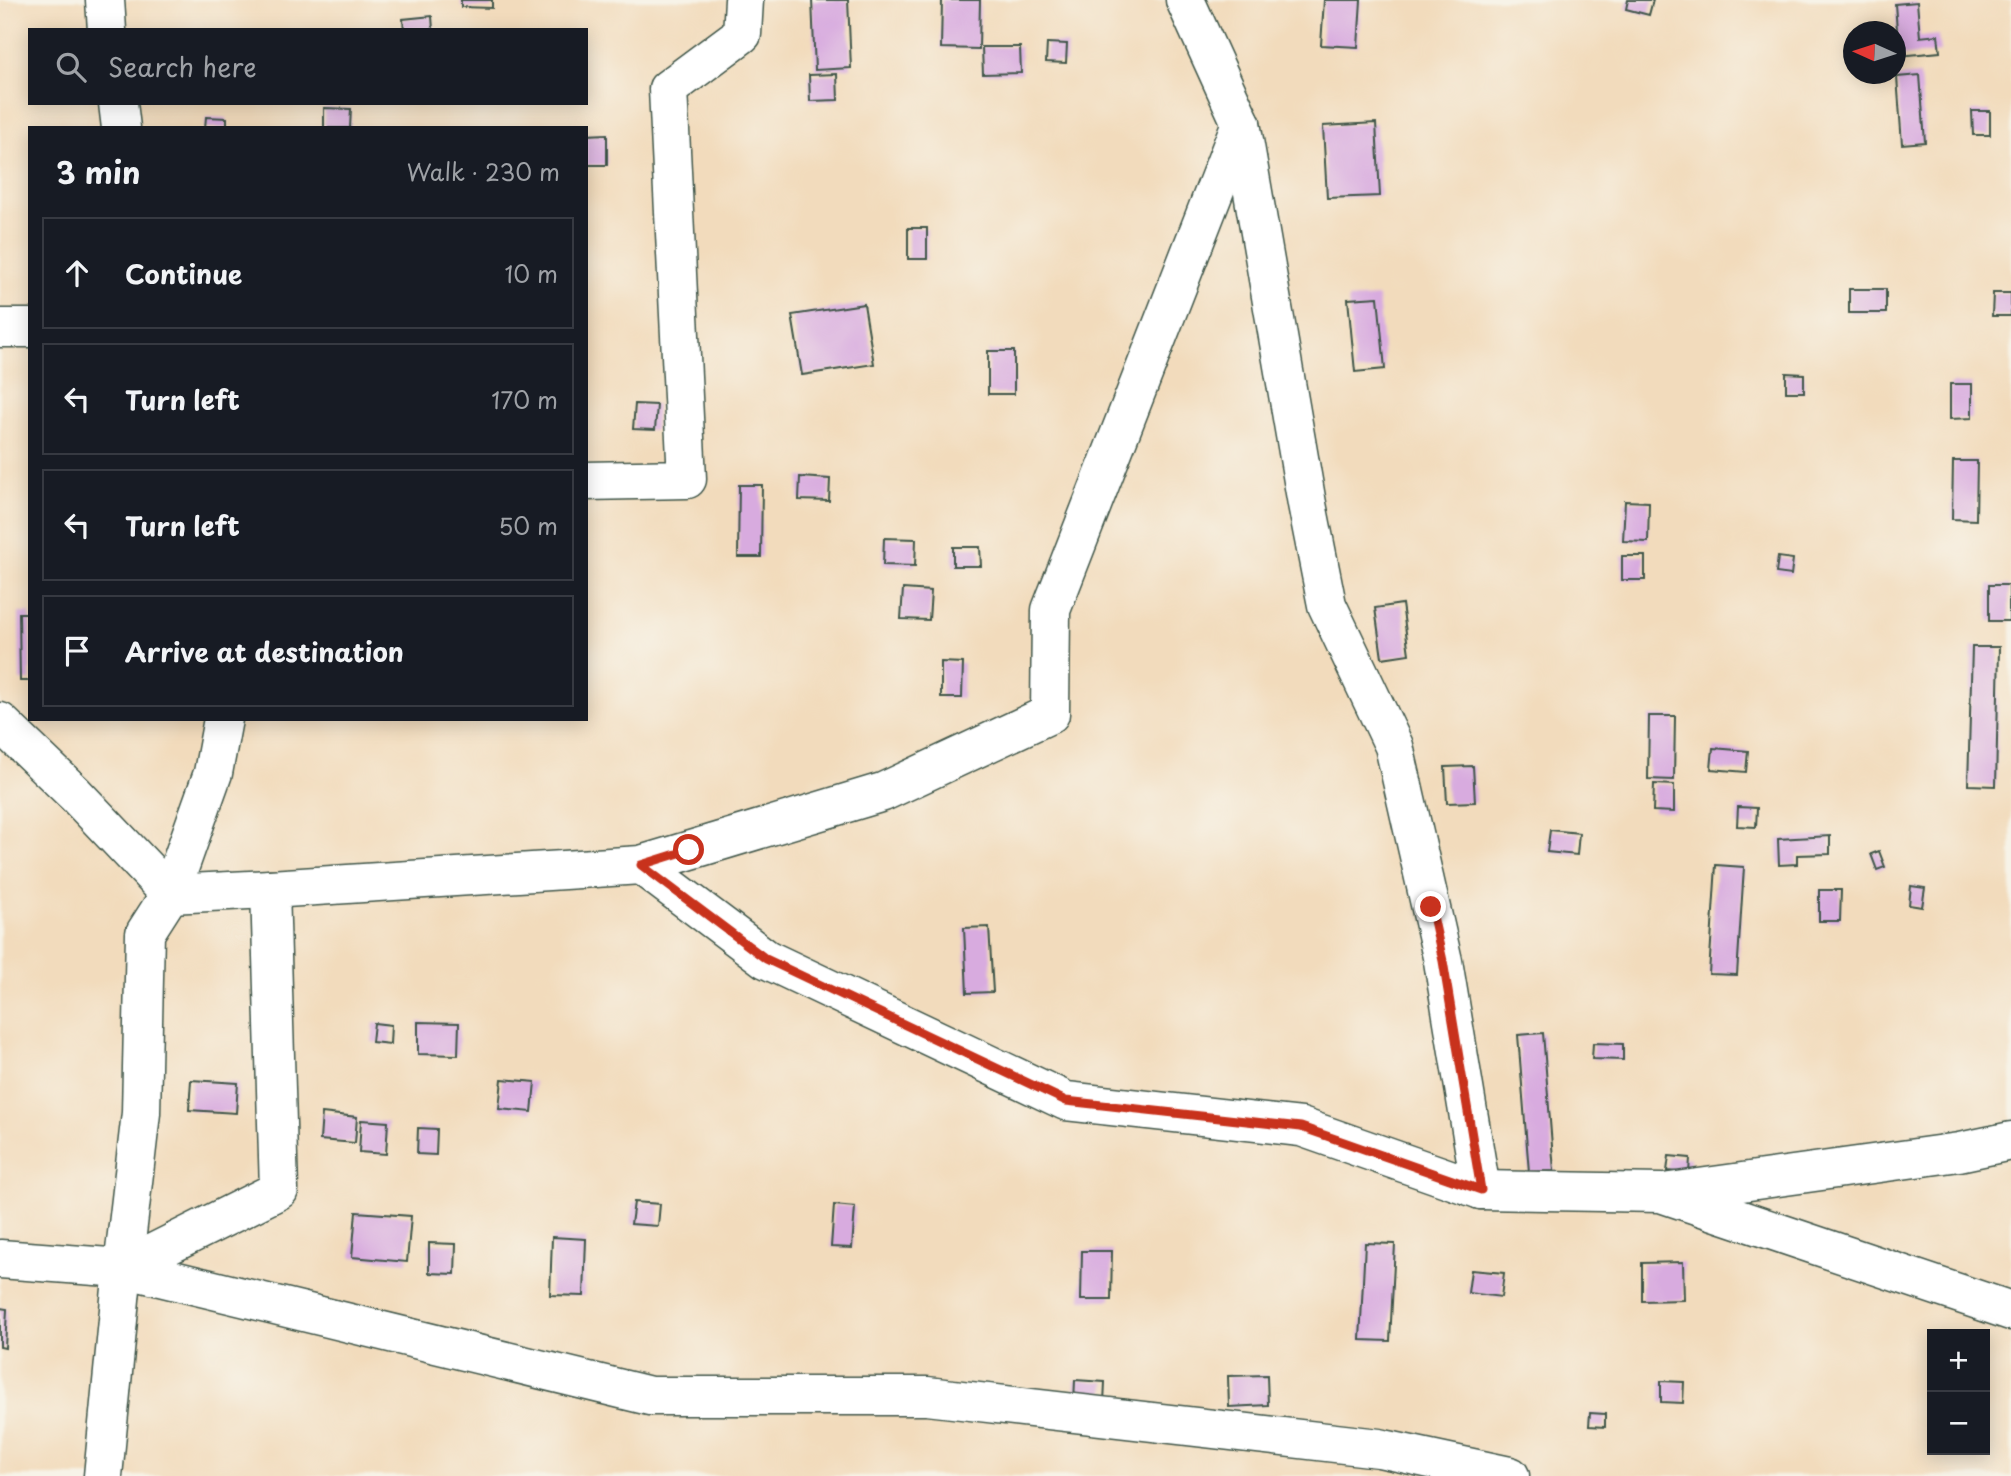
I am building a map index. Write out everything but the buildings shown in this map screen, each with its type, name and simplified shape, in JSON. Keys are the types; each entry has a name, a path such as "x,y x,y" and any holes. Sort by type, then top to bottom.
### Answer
{"street":[{"path":"106,0 107,28"},
{"path":"588,481 687,479 668,89 743,34 744,0"},
{"path":"1185,0 1241,123 1327,605 1394,746 1443,961 1481,1190"},
{"path":"118,105 121,126"},
{"path":"0,722 75,794 170,894 270,890 641,865 883,792 1051,714 1051,610 1241,123"},
{"path":"0,328 28,328"},
{"path":"103,1476 141,1113 145,933 170,894 213,773 223,721"},
{"path":"641,865 766,959 1066,1101 1301,1127 1481,1190 1661,1193 1959,1152 2011,1141"},
{"path":"123,1268 279,1190 270,890"},
{"path":"1661,1193 2011,1311"},
{"path":"0,1259 123,1268 650,1396 927,1396 1379,1448 1510,1476"}],"route":[{"path":"689,850 641,865 766,959 1066,1101 1301,1127 1481,1190 1443,961 1431,907"}]}
